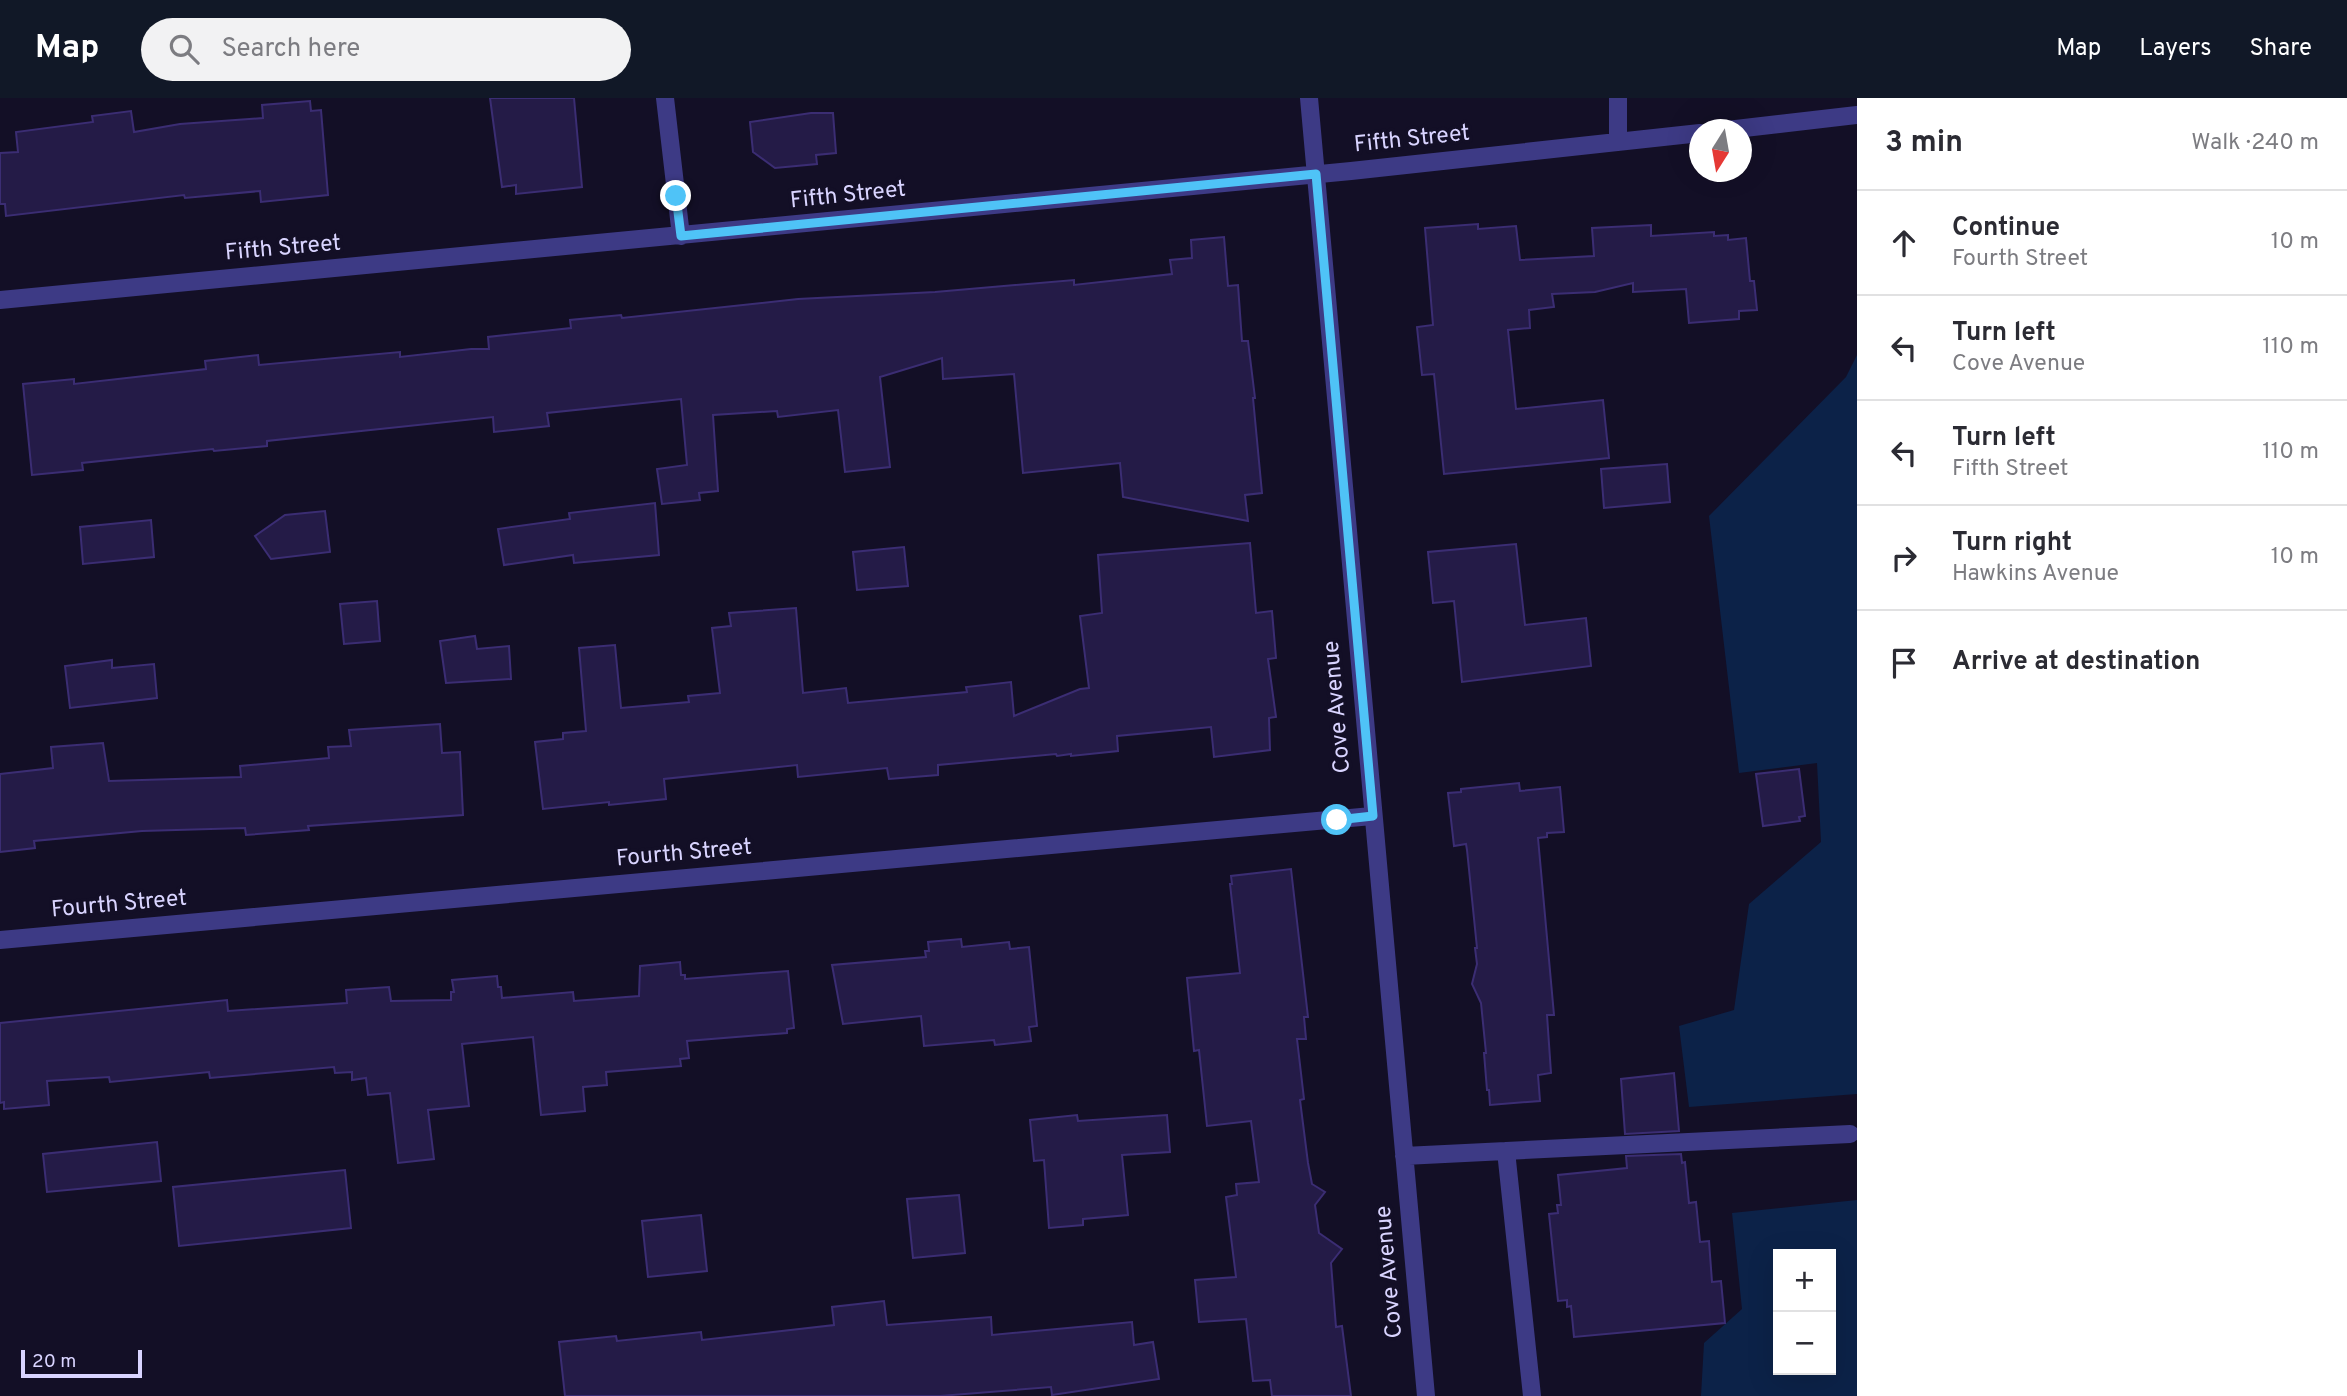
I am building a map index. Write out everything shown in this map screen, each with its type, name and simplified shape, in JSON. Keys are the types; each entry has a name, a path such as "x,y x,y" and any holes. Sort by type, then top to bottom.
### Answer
{"street":[{"path":"665,98 681,236"},
{"name":"Cove Avenue","path":"1309,98 1426,1396"},
{"path":"1618,98 1618,142"},
{"path":"1752,127 1857,115"},
{"name":"Fifth Street","path":"0,300 1316,174 1689,134"},
{"name":"Fourth Street","path":"0,940 1373,816"},
{"path":"1404,1156 1850,1134"},
{"path":"1506,1151 1532,1396"}],"water":[{"path":"1857,355 1857,1094 1689,1107 1679,1026 1734,1010 1749,904 1821,842 1817,763 1739,773 1709,516 1846,377"},
{"path":"1857,1200 1857,1396 1701,1396 1704,1343 1742,1309 1732,1213"}],"building":[{"path":"490,98 574,98 582,187 516,194 516,185 502,187"},
{"path":"310,101 311,111 321,110 328,195 261,202 260,191 185,198 184,195 6,216 5,204 0,204 0,153 18,152 16,132 93,122 92,116 131,111 134,132 180,124 263,118 262,105"},
{"path":"811,113 833,113 836,153 816,155 817,164 775,168 753,152 750,122"},
{"path":"1478,224 1478,229 1516,226 1520,260 1594,256 1592,228 1651,225 1651,236 1714,232 1714,236 1728,235 1728,240 1746,238 1750,281 1754,281 1757,310 1739,311 1739,319 1689,323 1686,289 1633,292 1633,283 1595,292 1552,294 1554,307 1529,310 1530,328 1508,330 1516,409 1603,400 1609,458 1444,474 1434,374 1422,375 1417,327 1433,325 1425,228"},
{"path":"1224,237 1228,286 1238,285 1242,341 1248,341 1255,398 1262,493 1245,495 1248,521 1123,497 1120,463 1023,473 1014,374 943,379 942,358 880,377 890,467 845,472 838,410 778,417 777,411 713,415 718,491 699,493 700,500 662,504 657,469 687,465 681,399 547,413 549,426 494,432 493,417 267,441 267,446 82,463 83,470 32,475 23,384 74,379 74,384 206,369 205,361 258,355 259,365 400,352 400,357 489,349 488,337 571,328 570,320 621,315 622,318 798,299 935,292 1074,280 1074,285 1172,274 1170,260 1192,258 1191,240"},
{"path":"1667,464 1670,502 1604,508 1601,469"},
{"path":"655,503 659,555 574,563 573,555 504,565 498,529 570,519 569,513"},
{"path":"325,511 330,552 271,559 255,536 285,515"},
{"path":"151,520 154,557 83,564 80,527"},
{"path":"1250,543 1256,613 1272,611 1276,658 1268,659 1276,717 1269,718 1270,750 1214,757 1211,727 1117,736 1118,751 938,765 938,775 889,779 887,768 798,777 797,765 664,779 666,799 543,809 535,742 563,739 563,733 586,731 579,648 615,645 621,708 689,702 688,696 720,693 712,628 731,626 729,613 796,608 803,693 846,688 848,703 967,692 966,687 1011,682 1014,716 1080,689 1089,688 1080,616 1102,613 1098,555"},
{"path":"1516,544 1525,625 1586,618 1591,666 1462,682 1454,601 1433,603 1428,552"},
{"path":"904,547 908,586 857,590 853,552"},
{"path":"377,601 380,641 344,644 340,604"},
{"path":"475,636 477,649 509,646 511,679 446,683 440,641"},
{"path":"112,660 112,668 154,664 157,698 70,708 65,666"},
{"path":"440,724 442,753 460,752 463,815 308,826 309,830 246,835 245,828 142,831 34,841 35,848 0,852 0,774 53,768 51,747 103,743 109,781 241,777 240,766 329,758 328,747 351,746 349,730"},
{"path":"1799,769 1805,816 1799,817 1800,821 1763,826 1756,774"},
{"path":"1519,783 1520,791 1560,787 1564,832 1547,833 1547,837 1538,838 1554,1015 1547,1015 1551,1073 1538,1075 1540,1101 1490,1105 1481,1003 1472,984 1477,964 1477,948 1467,850 1466,844 1454,846 1448,793 1461,792 1461,789"},
{"path":"1291,869 1308,1017 1304,1017 1306,1039 1297,1039 1304,1099 1300,1100 1312,1184 1325,1192 1315,1205 1319,1233 1342,1249 1331,1263 1336,1327 1342,1326 1351,1396 1272,1396 1270,1380 1253,1381 1246,1319 1199,1322 1195,1280 1236,1277 1226,1197 1237,1195 1236,1184 1259,1182 1251,1121 1207,1126 1199,1050 1194,1051 1187,978 1240,973 1231,876"},
{"path":"961,939 962,947 1009,942 1010,949 1029,947 1037,1026 1029,1027 1031,1041 995,1045 994,1040 924,1046 921,1016 843,1024 832,965 926,957 925,951 929,951 928,942"},
{"path":"680,962 681,975 685,975 685,979 788,971 794,1028 787,1029 787,1033 687,1041 689,1058 680,1059 681,1066 606,1072 607,1085 583,1087 585,1111 541,1115 533,1037 462,1044 469,1106 428,1110 434,1159 398,1163 390,1093 368,1095 366,1078 352,1080 352,1072 335,1073 334,1067 210,1078 209,1072 110,1082 109,1077 47,1081 49,1105 4,1109 4,1102 0,1103 0,1023 227,1000 228,1011 347,1003 346,990 389,987 391,1001 451,1000 451,992 454,992 452,980 497,976 502,998 573,992 574,1001 639,996 640,966"},
{"path":"1674,1073 1679,1131 1625,1134 1621,1079"},
{"path":"1077,1115 1078,1121 1167,1115 1170,1152 1122,1155 1128,1215 1083,1219 1083,1225 1049,1228 1044,1160 1034,1161 1030,1120"},
{"path":"157,1142 161,1181 47,1192 43,1154"},
{"path":"1681,1154 1682,1163 1685,1162 1689,1203 1696,1202 1700,1242 1709,1241 1712,1282 1721,1281 1725,1323 1574,1337 1571,1306 1567,1307 1567,1300 1558,1301 1549,1214 1558,1213 1557,1205 1561,1205 1558,1175 1627,1168 1626,1156"},
{"path":"345,1170 351,1228 179,1246 173,1187"},
{"path":"959,1195 965,1253 913,1258 907,1199"},
{"path":"701,1215 707,1271 648,1277 642,1221"},
{"path":"884,1301 887,1325 991,1317 992,1335 1132,1322 1134,1345 1153,1342 1159,1379 1052,1395 1051,1387 940,1396 565,1396 559,1342 616,1336 617,1341 701,1332 702,1340 834,1325 832,1307"}],"route":[{"path":"676,196 681,236 1316,174 1373,816 1337,820"}]}
